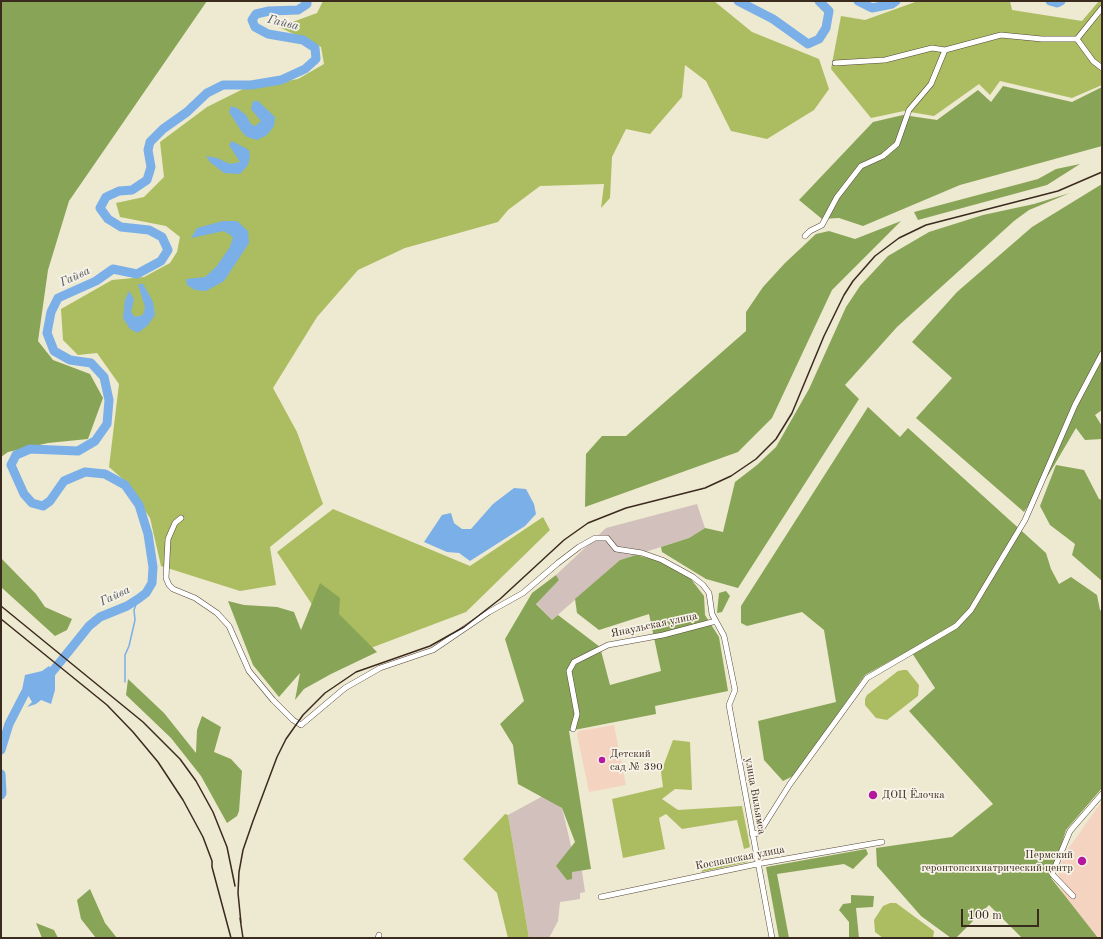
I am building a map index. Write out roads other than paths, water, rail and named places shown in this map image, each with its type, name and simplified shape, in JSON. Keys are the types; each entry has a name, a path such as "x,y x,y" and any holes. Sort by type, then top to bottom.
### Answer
{"street":[{"path":"1077,39 1102,8"},
{"path":"835,63 885,60 932,48 945,50 1001,35 1042,39 1077,39"},
{"path":"1077,39 1093,61 1102,68"},
{"path":"805,236 810,231 822,225 837,197 861,166 883,156 897,144 909,110 931,84 945,50"},
{"path":"752,834 758,833 790,784 867,678 956,626 971,610 1024,520 1075,405 1102,354"},
{"path":"181,518 175,523 168,539 166,578 168,585 173,589 195,598 209,606 222,619 233,634 249,671 273,700 299,724 304,724 323,705 345,688 370,672 433,650 489,612 523,593 558,563 579,547 595,538 607,538 616,550 642,553 662,560 693,577 709,593 712,614 716,621"},
{"name":"улица Вильямса","path":"716,621 724,636 735,690 729,705 757,864 772,938"},
{"name":"Янаульская улица","path":"573,729 577,714 569,671 574,662 608,645 662,635 716,621"},
{"path":"1073,896 1052,874 1070,831 1102,794"},
{"name":"Коспашская улица","path":"601,897 757,864 882,842"}],"water":[{"path":"253,101 258,101 275,117 274,126 267,135 257,140 247,137 242,132 229,112 231,106 237,108 246,115 251,124 255,126 261,121 251,109"},
{"path":"232,141 249,150 250,156 248,165 240,174 224,173 210,162 206,156 217,158 230,164 240,162 229,145"},
{"path":"223,221 237,221 248,231 249,243 224,281 206,291 195,290 187,285 186,279 205,277 216,267 230,247 233,237 224,231 191,238 197,228"},
{"path":"138,284 143,284 153,302 155,315 148,325 138,333 130,329 123,318 125,300 129,291 134,299 131,312 135,317 143,315 145,307"},
{"path":"514,488 526,489 534,504 536,514 525,526 470,561 459,553 447,552 424,542 442,515 451,513 454,523 462,529 471,529 493,504"},
{"path":"49,666 55,675 55,690 51,704 41,700 36,704 27,707 32,702 28,695 22,690 25,675 42,671"}],"waterway":[{"name":"Гайва","path":"1,750 9,724 25,693 41,684 89,626 100,617 127,606 138,599 146,593 152,583 153,567 148,534 139,505 125,485 105,474 85,472 64,481 50,501 43,506 32,503 24,494 11,465 16,455 30,449 78,451 95,441 107,424 109,400 104,377 91,363 70,360 54,351 47,333 51,312 58,298 96,281 113,269 137,274 161,261 168,250 162,237 149,230 121,227 108,219 100,208 106,197 119,191 132,190 147,180 151,167 148,150 150,142 163,129 187,112 207,93 223,85 251,85 281,80 305,69 316,59 315,48 303,40 268,34 255,27 252,20 256,14 269,11 298,10 307,4 307,1"},
{"name":"Гайва","path":"738,1 773,19 808,44 819,39 826,28 829,11 819,1"},
{"name":"Гайва","path":"858,1 872,8 892,4 896,1"},
{"name":"Гайва","path":"1050,1 1057,3 1061,1"},
{"path":"125,682 125,655 129,646 135,620 134,610 138,599"},
{"name":"Гайва","path":"1,774 1,795"}],"railway":[{"path":"241,923 238,893 239,872 243,850 253,821 277,757 286,739 303,715 325,693 356,672 430,646 464,627 500,599 564,540 588,523 626,508 705,488 731,476 756,459 776,439 792,413 824,336 844,295 853,281 875,256 899,238 926,225 1058,191 1102,172"},
{"path":"1,606 143,722 180,759 196,781 213,812 227,847 235,886"},
{"path":"1,619 107,705 133,732 158,762 183,800 203,837 212,861 212,867 231,938"},
{"path":"240,918 243,938"}],"place":[{"name":"Детский сад № 390","path":"602,760"},
{"name":"ДОЦ Ёлочка","path":"873,795"},
{"name":"Пермский геронтопсихиатрический центр","path":"1082,861"}]}
